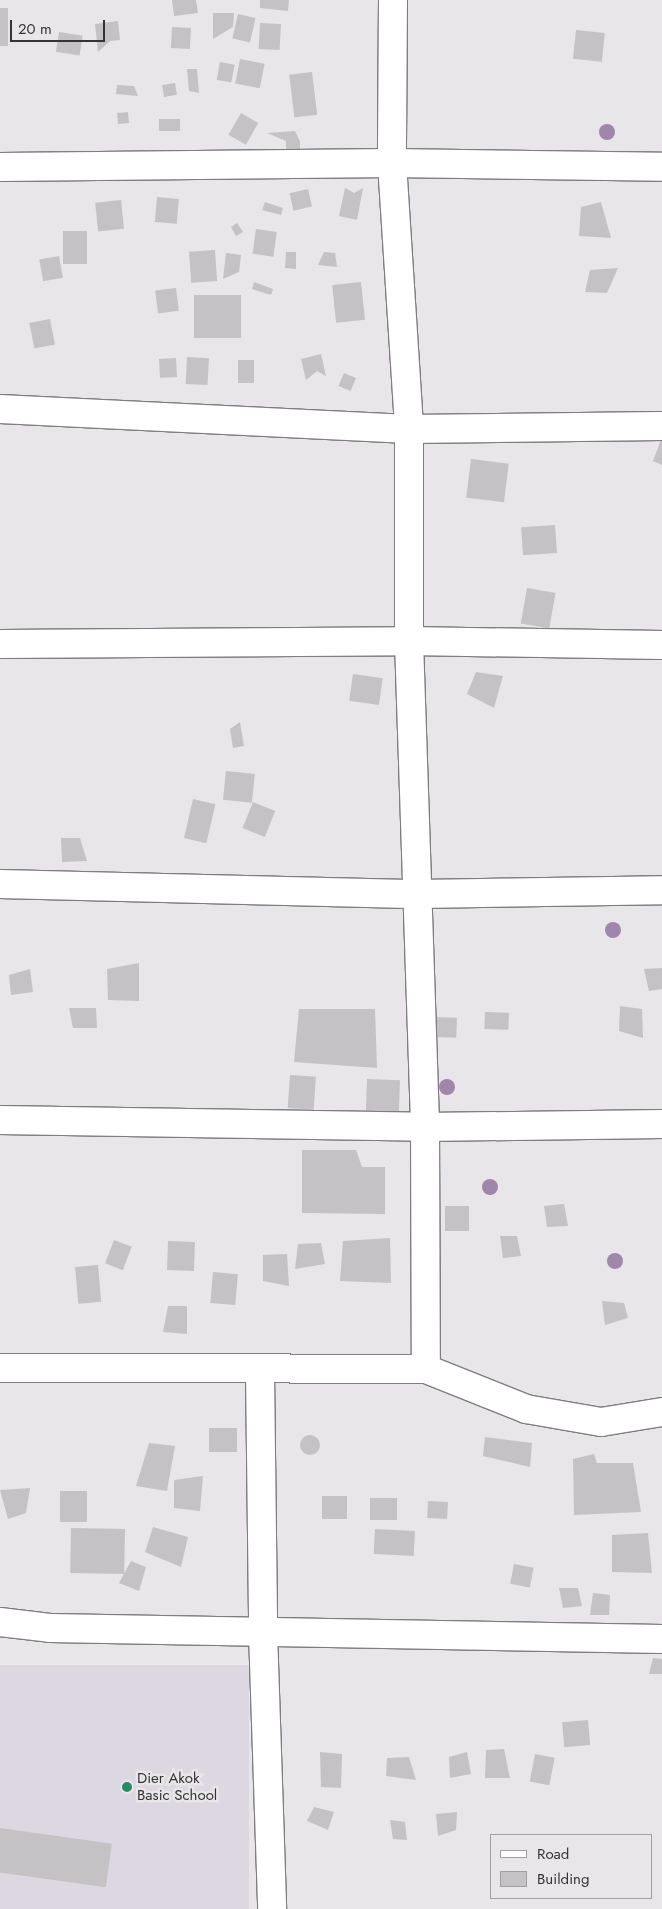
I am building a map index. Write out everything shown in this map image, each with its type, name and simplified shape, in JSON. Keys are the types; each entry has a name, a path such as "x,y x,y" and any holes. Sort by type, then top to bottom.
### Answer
{"street":[{"path":"393,0 392,163 409,429 409,641 419,894 425,1128 426,1369"},
{"path":"0,167 392,163 662,167"},
{"path":"0,409 409,429 662,426"},
{"path":"0,644 409,641 662,645"},
{"path":"0,884 419,894 662,890"},
{"path":"0,1120 425,1128 662,1124"},
{"path":"0,1368 260,1371 426,1369 526,1409 602,1422 662,1412"},
{"path":"260,1371 263,1632 272,1909"},
{"path":"0,1622 50,1628 662,1639"}],"shaded area":[{"name":"Dier Akok Basic School","path":"0,1665 249,1665 249,1909 0,1909"}],"building":[{"path":"172,0 196,0 198,13 174,16"},
{"path":"260,0 289,0 288,11 260,8"},
{"path":"0,8 8,8 8,46 0,46"},
{"path":"213,13 234,13 233,27 213,39"},
{"path":"238,14 256,18 250,42 232,38"},
{"path":"118,21 120,40 110,41 98,52 95,24"},
{"path":"260,23 281,24 280,50 259,49"},
{"path":"172,27 191,28 190,49 171,48"},
{"path":"576,30 605,33 602,62 573,59"},
{"path":"59,32 83,36 80,56 56,52"},
{"path":"240,59 265,64 260,88 235,84"},
{"path":"220,62 235,65 231,83 217,80"},
{"path":"187,69 197,69 199,93 189,91"},
{"path":"312,72 317,115 294,117 289,75"},
{"path":"175,83 177,95 164,97 162,85"},
{"path":"117,85 134,86 138,96 116,94"},
{"path":"128,112 129,123 118,124 117,113"},
{"path":"241,113 258,123 246,145 229,135"},
{"path":"159,119 180,119 180,131 159,131"},
{"path":"295,131 300,141 300,150 286,151 286,141 267,133"},
{"path":"345,188 354,193 363,188 357,220 339,216"},
{"path":"308,189 312,207 294,211 289,193"},
{"path":"157,197 179,199 177,224 155,222"},
{"path":"121,200 124,229 98,232 95,203"},
{"path":"265,202 283,208 281,215 262,210"},
{"path":"601,202 611,238 579,236 581,207"},
{"path":"237,223 243,232 236,236 231,227"},
{"path":"256,229 277,232 273,257 253,254"},
{"path":"63,231 87,231 87,264 63,264"},
{"path":"215,250 217,281 191,283 189,252"},
{"path":"286,252 296,252 296,269 285,268"},
{"path":"324,252 335,253 337,267 318,265"},
{"path":"226,253 241,255 239,272 223,279"},
{"path":"59,256 63,278 43,281 39,259"},
{"path":"618,268 607,293 585,292 590,270"},
{"path":"254,282 273,289 271,295 252,289"},
{"path":"361,282 365,320 336,323 332,285"},
{"path":"176,288 179,311 158,313 155,291"},
{"path":"194,295 241,295 241,338 194,338"},
{"path":"50,319 55,345 34,349 29,323"},
{"path":"321,354 326,376 317,371 306,380 301,359"},
{"path":"187,357 209,358 208,385 186,384"},
{"path":"176,358 177,377 160,378 159,359"},
{"path":"238,360 254,360 254,383 238,383"},
{"path":"344,373 356,378 350,391 339,386"},
{"path":"662,437 662,465 653,461"},
{"path":"471,459 509,464 504,502 466,498"},
{"path":"555,525 557,553 523,555 521,527"},
{"path":"527,588 556,593 549,628 521,623"},
{"path":"476,672 503,676 494,708 467,694"},
{"path":"353,674 383,678 379,705 349,701"},
{"path":"240,722 244,746 233,748 230,729"},
{"path":"226,771 255,774 252,803 223,800"},
{"path":"193,799 215,804 206,843 184,838"},
{"path":"253,802 275,811 265,837 243,828"},
{"path":"61,838 80,838 87,861 62,862"},
{"path":"139,963 139,1001 108,1000 107,969"},
{"path":"662,968 662,989 649,991 644,969"},
{"path":"30,969 33,992 11,995 9,975"},
{"path":"620,1006 642,1009 643,1038 619,1031"},
{"path":"69,1008 96,1008 97,1028 73,1028"},
{"path":"299,1009 375,1009 377,1068 294,1062"},
{"path":"485,1012 509,1013 508,1030 484,1029"},
{"path":"432,1017 457,1018 456,1038 431,1037"},
{"path":"290,1075 316,1077 314,1110 288,1108"},
{"path":"367,1079 400,1080 399,1116 366,1115"},
{"path":"302,1150 356,1150 362,1167 385,1167 385,1214 302,1213"},
{"path":"564,1204 568,1226 547,1227 544,1206"},
{"path":"445,1206 469,1206 469,1231 445,1231"},
{"path":"500,1236 517,1236 521,1256 503,1258"},
{"path":"390,1238 391,1283 340,1281 343,1241"},
{"path":"114,1240 132,1247 123,1270 105,1263"},
{"path":"168,1241 195,1242 194,1271 167,1270"},
{"path":"321,1243 325,1264 295,1269 298,1244"},
{"path":"287,1254 289,1286 263,1281 263,1255"},
{"path":"98,1265 101,1302 78,1304 75,1267"},
{"path":"213,1272 238,1274 235,1305 210,1303"},
{"path":"602,1301 624,1303 628,1318 605,1325"},
{"path":"168,1306 187,1306 187,1334 163,1332"},
{"path":"209,1428 237,1428 237,1452 209,1452"},
{"path":"310,1435 317,1438 320,1445 317,1452 310,1455 303,1452 300,1445 303,1438"},
{"path":"485,1437 532,1443 530,1467 483,1456"},
{"path":"149,1443 175,1446 167,1491 136,1486"},
{"path":"594,1454 597,1463 633,1463 641,1512 574,1515 573,1459"},
{"path":"203,1476 200,1511 174,1508 174,1480"},
{"path":"30,1488 26,1513 8,1519 0,1490"},
{"path":"60,1491 87,1491 87,1522 60,1522"},
{"path":"322,1496 347,1496 347,1519 322,1519"},
{"path":"370,1498 397,1498 397,1520 370,1520"},
{"path":"428,1501 448,1502 447,1519 427,1518"},
{"path":"153,1527 188,1537 181,1567 145,1552"},
{"path":"71,1528 125,1529 124,1574 70,1573"},
{"path":"375,1529 415,1531 414,1556 374,1554"},
{"path":"648,1533 652,1573 612,1572 612,1535"},
{"path":"131,1561 146,1567 139,1591 119,1583"},
{"path":"514,1564 534,1568 530,1587 510,1584"},
{"path":"559,1588 578,1588 582,1606 563,1608"},
{"path":"593,1593 610,1595 609,1615 590,1615"},
{"path":"653,1658 662,1659 662,1674 649,1674"},
{"path":"588,1720 590,1745 564,1747 562,1722"},
{"path":"504,1749 510,1778 485,1778 486,1750"},
{"path":"320,1752 342,1754 341,1788 321,1787"},
{"path":"467,1752 471,1774 450,1778 449,1757"},
{"path":"535,1754 555,1758 549,1785 530,1781"},
{"path":"409,1757 416,1780 386,1776 387,1758"},
{"path":"314,1807 334,1812 328,1830 307,1821"},
{"path":"457,1812 456,1830 438,1836 436,1814"},
{"path":"390,1820 405,1822 407,1840 393,1839"},
{"path":"0,1828 112,1844 106,1887 0,1872"}],"place":[{"name":"Dier Akok Basic School","path":"127,1787"}]}
